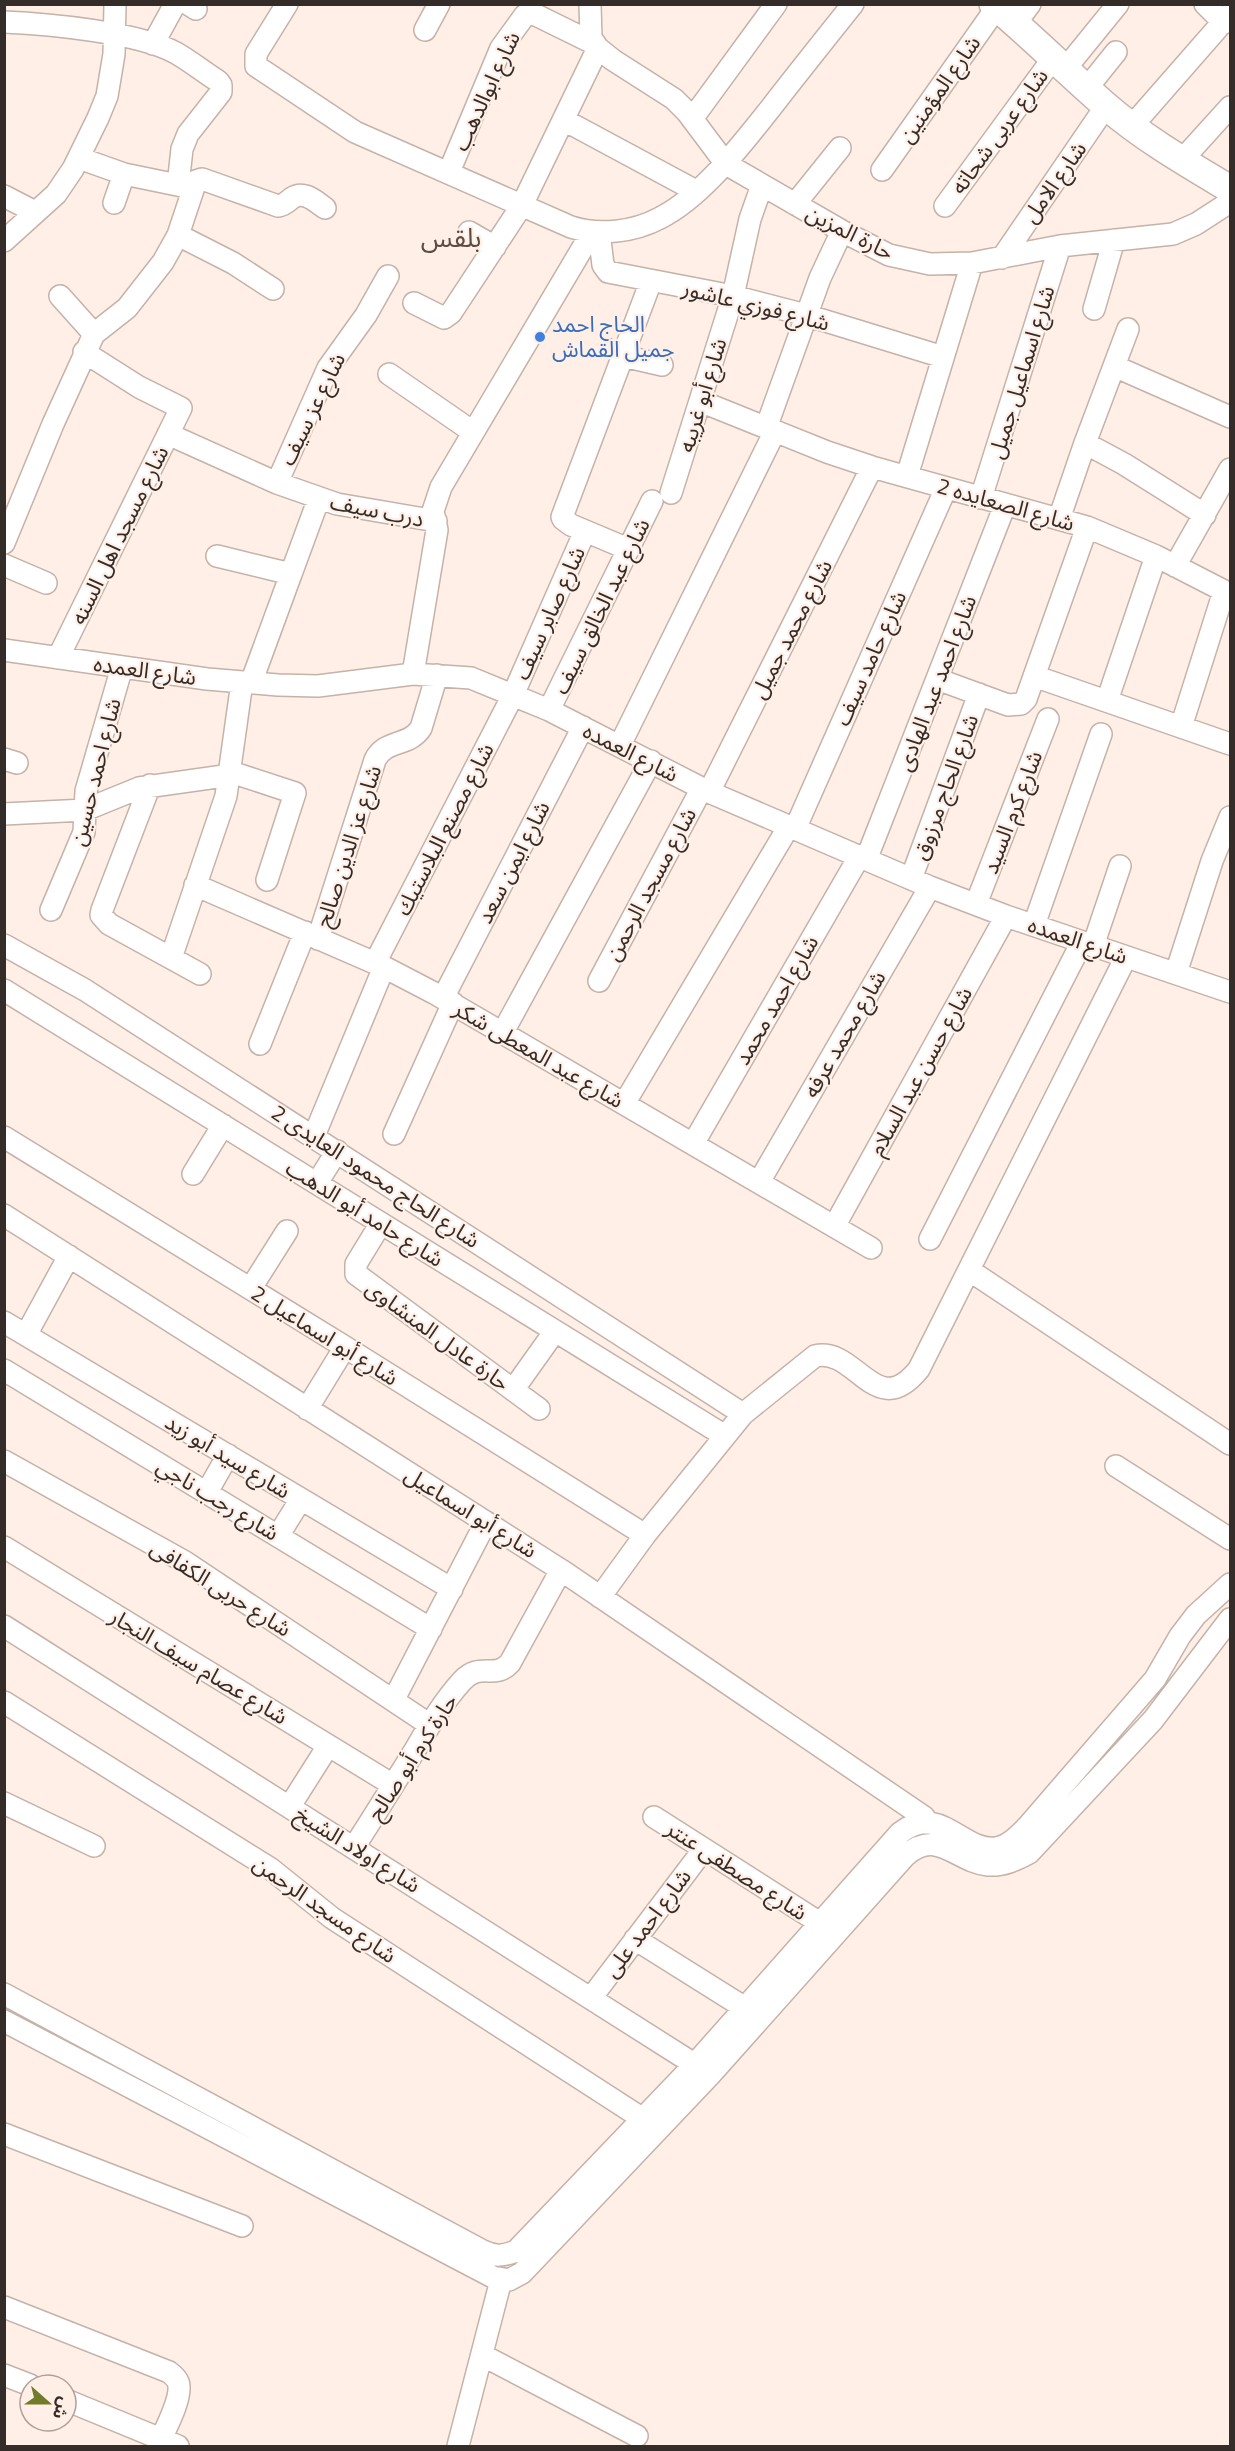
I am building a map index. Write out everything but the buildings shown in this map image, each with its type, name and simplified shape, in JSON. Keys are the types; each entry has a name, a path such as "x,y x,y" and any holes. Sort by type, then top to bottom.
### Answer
{"street":[{"path":"4,241 56,194 79,158 107,96 114,54 115,4"},
{"path":"153,44 175,4"},
{"path":"287,4 256,54 256,66 355,132 571,227 596,232 625,229 660,219 678,207 726,164 853,4"},
{"path":"425,30 439,4"},
{"path":"414,303 440,317 448,318 522,206 564,120 596,46 591,38 590,4"},
{"path":"692,119 776,4"},
{"name":"شارع عربى شحاته","path":"945,206 1060,62 1118,4"},
{"path":"1132,126 1227,19 1205,4"},
{"path":"1009,10 1106,106 1182,160 1230,189"},
{"name":"شارع المؤمنين","path":"882,170 1009,10"},
{"name":"شارع ابوالدهب","path":"449,172 501,48 525,15 537,16 596,46"},
{"path":"4,22 114,34 153,44 174,52 221,85 221,92 188,134 182,148 185,187 178,235 164,262 147,285 127,308 89,343 5,538"},
{"name":"حارة المزين","path":"596,46 613,60 674,99 726,164 842,231 889,255 911,261 930,264 972,263 1060,246 1179,231 1196,224 1230,202"},
{"path":"1087,88 1116,52"},
{"name":"شارع الامل","path":"1002,258 1106,106"},
{"path":"1182,160 1230,107"},
{"path":"564,120 696,191"},
{"path":"795,204 840,148"},
{"path":"79,158 124,174 185,187 202,179 278,206 285,205 301,194 325,208"},
{"path":"114,203 124,174"},
{"name":"شارع أبو غريبه","path":"662,497 700,401 733,297 750,219 762,185"},
{"path":"4,196 35,212"},
{"path":"620,746 771,430 806,315 842,231"},
{"path":"469,232 495,247"},
{"path":"413,674 437,530 434,511 441,487 596,232"},
{"name":"شارع فوزي عاشور","path":"596,232 605,271 733,297 806,315 943,357"},
{"path":"178,235 233,263 273,289"},
{"path":"1094,309 1114,240"},
{"name":"شارع اسماعيل جميل","path":"981,498 1060,246"},
{"path":"907,476 972,263"},
{"name":"شارع عز سيف","path":"277,483 328,368 366,315 388,276"},
{"name":"شارع صابر سيف","path":"628,549 566,522 562,517 651,281"},
{"path":"60,296 89,343"},
{"path":"1059,519 1128,329"},
{"name":"شارع مسجد اهل السنه","path":"58,658 168,435 180,406 139,387 89,343"},
{"path":"623,356 662,366"},
{"path":"1114,366 1230,417"},
{"path":"389,374 473,432"},
{"name":"شارع الصعايده 2","path":"700,401 872,467 1087,527 1156,556 1227,592"},
{"name":"درب سيف","path":"168,435 277,483 337,504 436,521"},
{"path":"1085,443 1124,464 1205,515"},
{"name":"شارع محمد جميل","path":"705,790 872,467"},
{"path":"1176,566 1230,470"},
{"name":"شارع حامد سيف","path":"624,1104 792,827 946,488"},
{"name":"شارع عبد الخالق سيف","path":"549,710 628,549 662,497"},
{"name":"درب سيف","path":"171,958 226,796 247,682 319,498"},
{"name":"شارع احمد عبد الهادى","path":"863,859 1005,505"},
{"path":"937,679 1008,705 1021,705 1026,699 1087,527"},
{"name":"شارع صابر سيف","path":"513,695 585,531"},
{"path":"217,556 291,574"},
{"path":"1107,701 1156,556"},
{"path":"4,565 46,583"},
{"path":"1181,727 1227,592"},
{"name":"شارع العمده","path":"4,650 247,682 318,686 413,674 471,678 549,710 705,790 920,883 1006,916 1230,992"},
{"name":"شارع احمد حسين","path":"51,910 84,832 88,781 122,667"},
{"name":"شارع عز الدين صالح","path":"311,935 375,760 384,748 410,740 417,735 437,675"},
{"path":"1034,676 1230,744"},
{"name":"شارع الحاج مرزوق","path":"920,883 979,694"},
{"name":"شارع مصنع البلاستيك","path":"314,1136 380,965 513,695"},
{"name":"شارع كرم السيد","path":"976,904 1048,719"},
{"name":"شارع ايمن سعد","path":"394,1134 448,1000 583,727"},
{"path":"1034,925 1101,734"},
{"path":"503,1032 651,761"},
{"path":"4,814 85,810 128,792 150,786 231,773 295,793 267,880"},
{"path":"150,786 101,915 109,924 200,974"},
{"name":"شارع مسجد الرحمن","path":"599,981 705,790"},
{"path":"1176,973 1212,861 1230,817"},
{"name":"شارع احمد محمد","path":"693,1144 863,859"},
{"path":"930,1239 1088,944 1120,866"},
{"name":"شارع محمد عرفه","path":"759,1182 920,883"},
{"name":"شارع عبد المعطى شكر","path":"195,885 380,965 448,1000 871,1248"},
{"name":"شارع حسن عبد السلام","path":"835,1226 1006,916"},
{"path":"260,1044 311,935"},
{"name":"شارع الحاج محمود العايدى 2","path":"4,945 85,990 744,1413"},
{"path":"600,1597 645,1535 744,1413 804,1363 823,1354 833,1356 880,1387 895,1389 908,1383 919,1369 1126,957"},
{"name":"شارع حامد أبو الدهب","path":"4,990 725,1436"},
{"path":"193,1174 223,1125"},
{"name":"شارع أبو اسماعيل 2","path":"4,1137 251,1288 645,1535"},
{"path":"317,1183 337,1151"},
{"name":"شارع أبو اسماعيل","path":"4,1215 561,1570 924,1817 928,1822 938,1825 985,1856"},
{"name":"حارة عادل المنشاوى","path":"381,1223 356,1264 356,1274 538,1409"},
{"path":"251,1288 287,1231"},
{"path":"26,1335 69,1256"},
{"path":"969,1270 1230,1444"},
{"name":"شارع سيد أبو زيد","path":"4,1322 452,1589"},
{"path":"513,1390 555,1331"},
{"path":"307,1409 345,1347"},
{"name":"شارع رجب ناجي","path":"4,1370 431,1629"},
{"path":"207,1492 228,1455"},
{"name":"شارع حربى الكفافى","path":"4,1461 185,1562 430,1725"},
{"path":"1116,1466 1230,1539"},
{"path":"278,1536 301,1499"},
{"path":"394,1699 486,1522"},
{"name":"شارع عصام سيف النجار","path":"4,1547 393,1785"},
{"name":"حارة كرم أبو صالح","path":"354,1847 441,1707 470,1674 477,1670 498,1671 510,1663 561,1570"},
{"path":"985,1856 1018,1836 1155,1679 1180,1636 1196,1615 1230,1584"},
{"path":"4,2021 501,2280 516,2278 702,2070 905,1856 916,1846 931,1844 985,1856 1001,1864 1029,1853 1153,1720 1230,1619"},
{"name":"شارع اولاد الشيخ","path":"4,1626 702,2070"},
{"name":"شارع مسجد الرحمن","path":"4,1702 271,1869 332,1918 644,2119"},
{"path":"290,1806 328,1746"},
{"path":"1074,1772 1094,1784"},
{"path":"4,1803 94,1846"},
{"name":"شارع مصطفى عنتر","path":"654,1817 820,1923"},
{"path":"4,1995 483,2252 499,2256 516,2251 644,2119 702,2070 745,2008 900,1833 908,1826 928,1822"},
{"name":"شارع احمد على","path":"591,1998 704,1849"},
{"path":"636,1939 745,2008"},
{"path":"125,2084 137,2066"},
{"path":"4,2134 242,2226"},
{"path":"458,2446 501,2280"},
{"path":"4,2307 169,2372 180,2385 166,2444 78,2405"},
{"path":"482,2355 637,2436"}],"place":[{"name":"الحاج احمد جميل القماش","path":"540,337"}],"district":[{"name":"بلقس","path":"451,238"}]}
